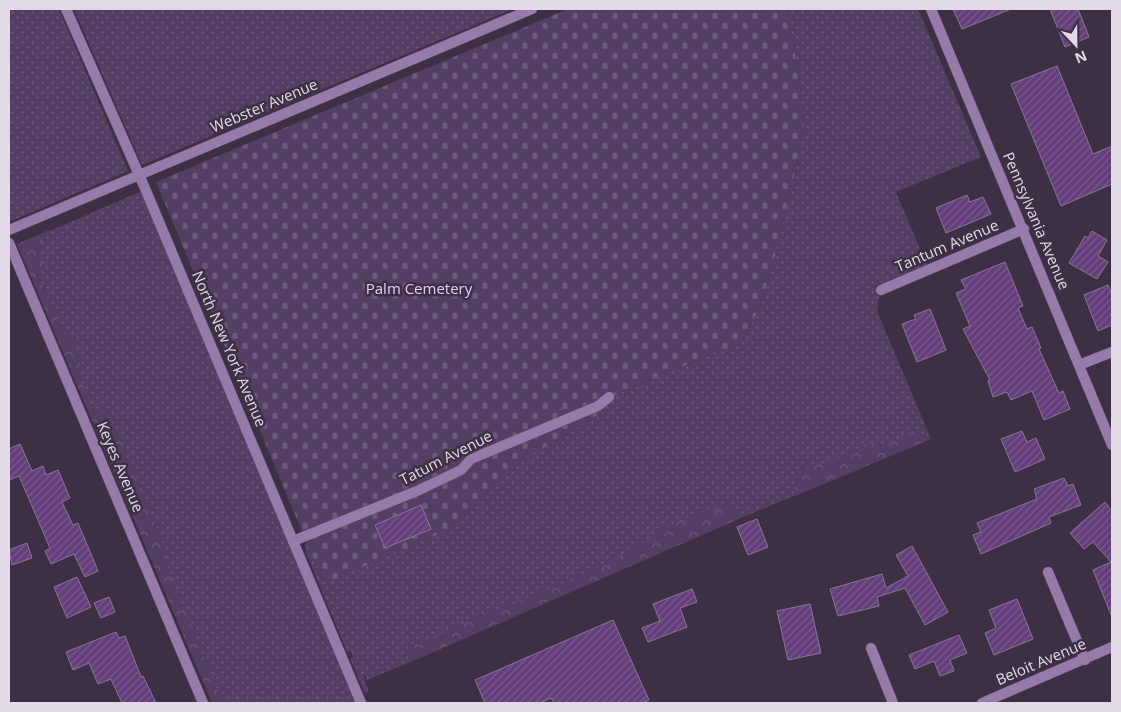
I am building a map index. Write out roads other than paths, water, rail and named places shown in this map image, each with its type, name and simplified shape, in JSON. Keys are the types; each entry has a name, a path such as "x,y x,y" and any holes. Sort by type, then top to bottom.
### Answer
{"street":[{"name":"North New York Avenue","path":"66,9 139,175 361,703"},
{"name":"Webster Avenue","path":"9,230 532,9"},
{"name":"Pennsylvania Avenue","path":"932,9 1112,445"},
{"name":"Tantum Avenue","path":"881,290 1024,230"},
{"name":"Keyes Avenue","path":"9,243 203,703"},
{"path":"1079,365 1112,352"},
{"name":"Tatum Avenue","path":"293,541 417,491 461,470 471,459 598,406 609,397"},
{"path":"1048,572 1085,660"},
{"name":"Beloit Avenue","path":"982,703 1112,647"},
{"path":"871,648 893,703"}],"park label":[{"name":"Palm Cemetery","path":"419,289"}]}
